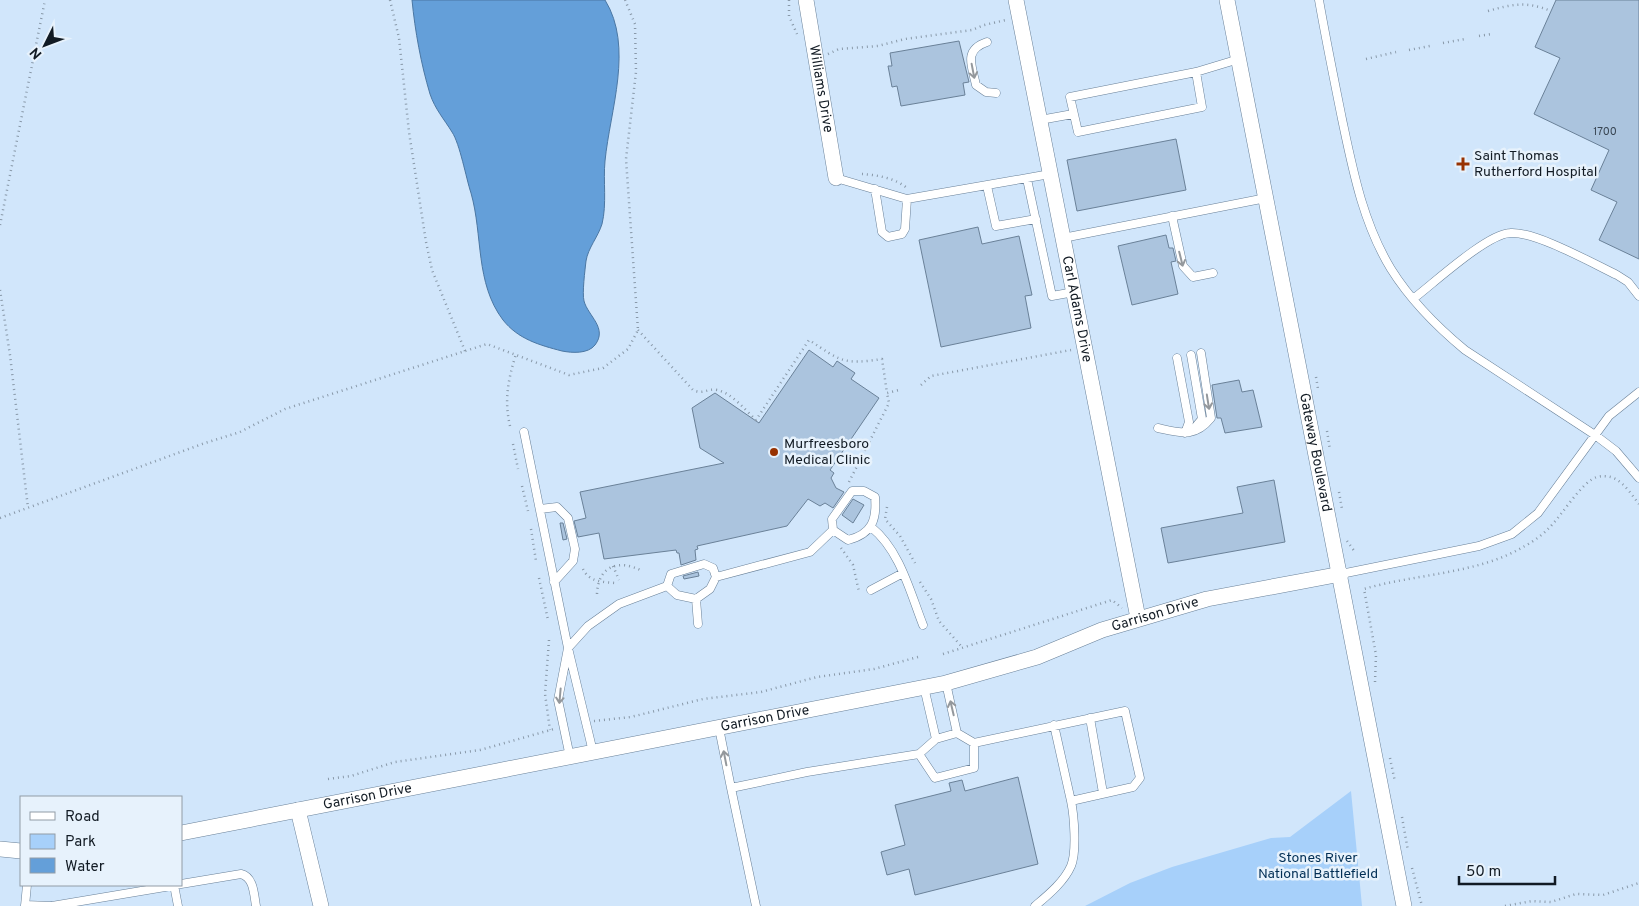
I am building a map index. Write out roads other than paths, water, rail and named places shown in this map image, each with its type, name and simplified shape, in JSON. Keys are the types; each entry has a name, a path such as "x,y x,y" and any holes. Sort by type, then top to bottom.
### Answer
{"street":[{"name":"Williams Drive","path":"806,0 836,178"},
{"name":"Carl Adams Drive","path":"1016,0 1138,618"},
{"name":"Gateway Boulevard","path":"1227,0 1341,574 1404,906"},
{"name":"Garrison Drive","path":"182,833 946,683 1037,657 1102,630 1138,618 1207,599 1341,574"},
{"path":"298,810 321,906"},
{"path":"0,849 20,851"}],"lane":[{"path":"1319,0 1358,192 1369,224 1383,254 1413,299 1437,326 1465,350 1595,435 1616,451 1639,478"},
{"path":"987,42 976,46 972,52 974,76 976,85 986,92 996,93"},
{"path":"1196,72 1202,107 1078,132 1070,97 1196,72 1239,59"},
{"path":"1040,120 1073,114"},
{"path":"836,178 908,196 987,186 1050,174"},
{"path":"1027,179 1052,296 1074,292"},
{"path":"987,186 996,226 1036,219"},
{"path":"875,189 882,232 888,237 902,234 905,229 908,196"},
{"path":"1063,238 1266,198"},
{"path":"1172,216 1182,266 1186,273 1193,277 1213,273"},
{"path":"1413,299 1485,243 1509,232 1528,234 1617,275 1628,282 1639,296"},
{"path":"1158,428 1188,432 1202,429 1210,418 1201,354"},
{"path":"1188,432 1202,419 1191,356"},
{"path":"1178,358 1189,422 1188,432"},
{"path":"1341,574 1480,546 1512,534 1538,513 1609,416 1639,392"},
{"path":"524,432 568,648 593,752"},
{"path":"852,491 864,491 874,497 876,512 871,527 860,537 848,540 833,530 832,519 852,491"},
{"path":"540,509 557,507 568,518 575,549 573,561 554,582"},
{"path":"871,527 880,535 903,572 923,625"},
{"path":"716,577 810,552 833,530"},
{"path":"704,564 713,568 716,577 710,589 696,599 677,595 667,586 671,574 704,564"},
{"path":"871,590 903,572"},
{"path":"570,757 558,700 568,648 588,626 620,604 667,586"},
{"path":"696,599 698,624"},
{"path":"946,683 958,733 974,744 1054,725 1125,712 1140,778 1133,787 1071,800"},
{"path":"924,687 936,739"},
{"path":"1090,718 1103,793"},
{"path":"1035,906 1052,892 1072,865 1075,820 1054,725"},
{"path":"719,728 756,906"},
{"path":"731,788 807,772 919,754 936,739 958,733"},
{"path":"919,754 935,778 974,768 974,744"},
{"path":"182,884 241,874 247,875 256,906"},
{"path":"27,886 25,906 52,906 169,886"},
{"path":"175,886 178,906"}],"water":[{"path":"412,0 605,0 614,18 619,58 618,79 605,161 605,201 602,224 587,256 583,287 584,301 596,322 599,333 598,339 592,348 580,352 566,352 522,337 509,327 494,306 484,275 471,193 455,137 434,104 430,94 419,47"}],"place":[{"name":"Saint Thomas Rutherford Hospital","path":"1463,164"},
{"name":"Murfreesboro Medical Clinic","path":"774,452"}],"park label":[{"name":"Stones River National Battlefield","path":"1318,866"}]}
